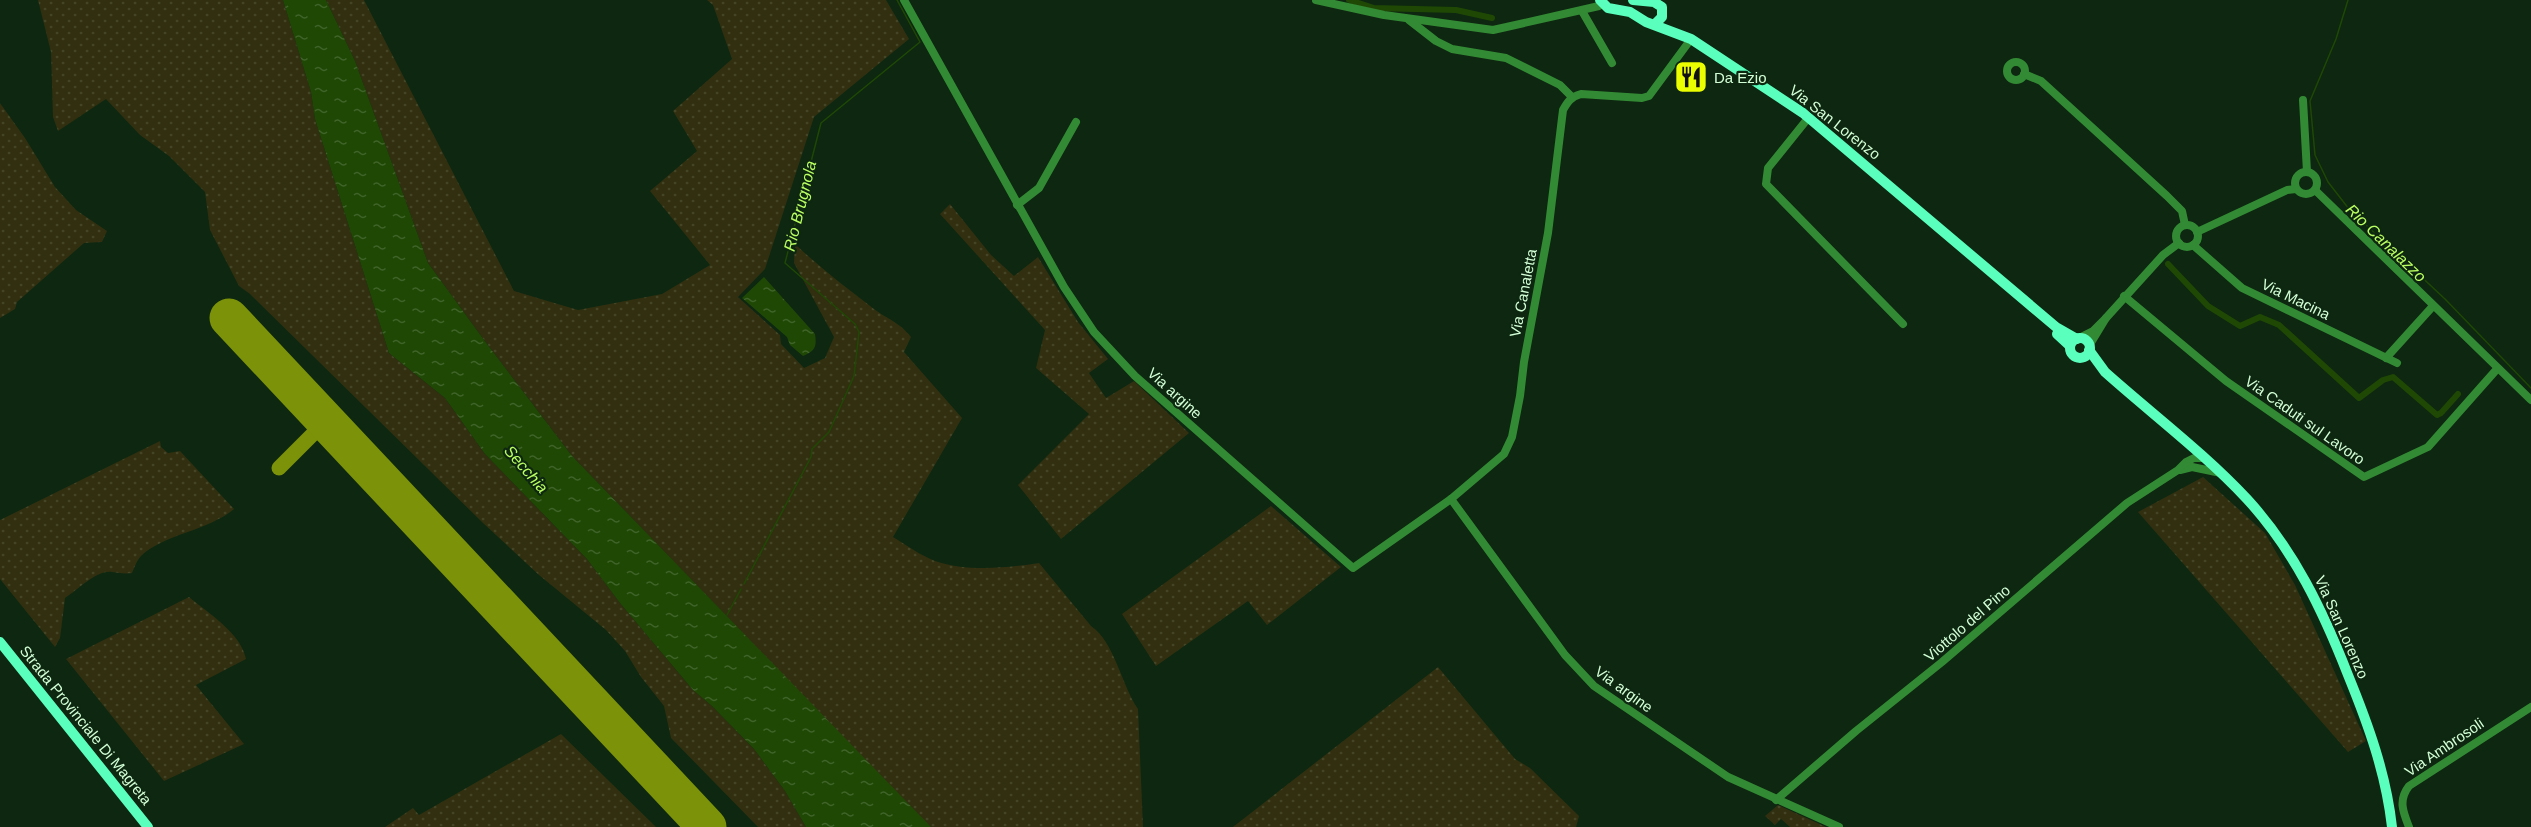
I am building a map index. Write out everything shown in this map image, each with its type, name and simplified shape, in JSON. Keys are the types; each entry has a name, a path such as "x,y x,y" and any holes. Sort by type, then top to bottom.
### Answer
{"main road":[{"path":"1634,0 1658,3 1691,39"},
{"path":"1601,2 1608,8 1630,12 1646,22 1691,39"},
{"path":"1655,24 1660,20 1664,8"},
{"name":"Via San Lorenzo","path":"1691,39 1809,117 2075,341"},
{"path":"2075,341 2087,341 2087,351 2072,354 2075,341"},
{"name":"Via San Lorenzo","path":"2087,351 2105,372 2246,498 2276,535 2319,605 2373,737 2384,779 2392,827"},
{"name":"Strada Provinciale Di Magreta","path":"0,642 148,827"}],"street":[{"name":"Via argine","path":"904,0 1017,205 1064,287 1094,332 1135,376 1353,568"},
{"path":"1316,0 1408,19 1493,30 1582,11 1599,6 1601,2"},
{"path":"1582,11 1612,63"},
{"path":"1408,19 1436,41 1452,49 1506,58 1560,85 1572,97 1588,94 1645,97 1656,87 1691,39"},
{"path":"2024,74 2042,81 2167,196 2182,211 2185,225"},
{"name":"Via Canaletta","path":"1353,568 1451,499 1504,454 1512,437 1548,233 1563,110 1572,97"},
{"path":"2303,100 2307,172"},
{"path":"1809,117 1767,168 1766,184 1903,324"},
{"path":"1017,205 1038,189 1076,122"},
{"path":"2197,232 2287,190 2296,189 2303,194 2310,194 2315,190 2317,180 2307,172 2300,173 2295,178 2296,189"},
{"path":"2315,190 2531,400"},
{"path":"2185,225 2192,226 2197,232 2198,237 2193,245 2184,246 2176,237 2177,231 2185,225"},
{"path":"2075,341 2092,331 2106,318 2163,255 2179,243"},
{"name":"Via Macina","path":"2193,245 2242,288 2397,363"},
{"name":"Via Caduti sul Lavoro","path":"2124,296 2226,381 2364,477 2428,447 2497,369"},
{"path":"2386,358 2433,306"},
{"path":"2087,351 2106,318"},
{"path":"2187,444 2189,465 2221,474"},
{"name":"Viottolo del Pino","path":"1776,800 1856,731 1942,662 2127,503 2178,470 2203,458"},
{"name":"Via argine","path":"1451,499 1565,655 1588,681 1719,771 1776,800 1839,827"},
{"name":"Via Ambrosoli","path":"2409,827 2402,805 2404,791 2409,786 2531,707"}],"shaded area":[{"path":"38,0 283,0 311,92 315,119 389,353 445,398 485,454 587,559 620,603 693,690 754,749 785,791 806,827 758,827 671,738 664,706 641,677 625,651 606,630 539,575 483,523 250,294 239,286 210,230 205,192 169,156 140,135 106,99 58,131 53,117 51,52"},
{"path":"326,0 364,0 514,291 578,310 662,294 710,265 650,191 697,151 673,111 732,59 713,5 707,0 886,0 909,39 814,117 765,269 738,297 780,335 781,344 804,368 825,358 834,337 794,263 795,244 834,278 874,309 898,324 911,337 904,352 962,418 893,537 935,561 960,567 987,568 1039,563 1106,642 1138,709 1143,827 931,827 926,823 572,456 484,340 428,263 355,61"},
{"path":"0,103 55,187 76,210 107,231 102,242 84,243 17,302 15,309 0,318"},
{"path":"950,204 991,255 1014,276 1038,257 1078,322 1108,359 1089,373 1106,398 1134,381 1189,433 1061,539 1018,485 1089,414 1036,368 1045,330 940,214"},
{"path":"160,441 161,447 168,453 180,451 234,509 212,523 162,542 140,558 132,573 106,572 87,581 65,598 60,638 55,647 0,579 0,520"},
{"path":"2203,477 2265,533 2295,585 2366,741 2348,752 2138,512"},
{"path":"1271,506 1341,567 1267,625 1248,601 1156,666 1122,614"},
{"path":"189,597 223,624 243,650 246,659 196,685 244,744 164,781 66,659"},
{"path":"1438,667 1515,759 1530,768 1579,816 1576,827 1233,827"},
{"path":"561,734 656,827 385,827 413,808 419,815"},
{"path":"1778,805 1826,827 1790,827 1781,819 1775,825 1765,816"}],"water":[{"name":"Secchia","path":"283,0 326,0 355,61 428,263 572,456 931,827 806,827 785,791 754,749 693,690 620,603 587,559 485,454 445,398 389,353 315,119 311,92"},
{"path":"764,277 815,334 814,348 807,354 803,356 790,345 787,337 742,298"}],"waterway":[{"name":"Rio Brugnola","path":"744,584 811,457 812,449 829,432 854,376 859,332 855,324 785,263 821,123 920,42 897,0"},
{"path":"1349,0 1374,8 1456,10 1492,18"},
{"name":"Rio Canalazzo","path":"2348,0 2336,39 2310,101 2315,155 2328,182 2349,209 2445,299 2531,388"},
{"path":"2168,264 2208,306 2240,326 2260,317 2279,325 2359,398 2383,380 2393,377 2437,415 2458,394"},
{"name":"Rio Brugnola","path":"727,615 741,589"}],"taxiway":[{"path":"279,468 326,421"}],"runway":[{"path":"229,318 707,827"}],"place":[{"name":"Da Ezio","path":"1691,77"}]}
